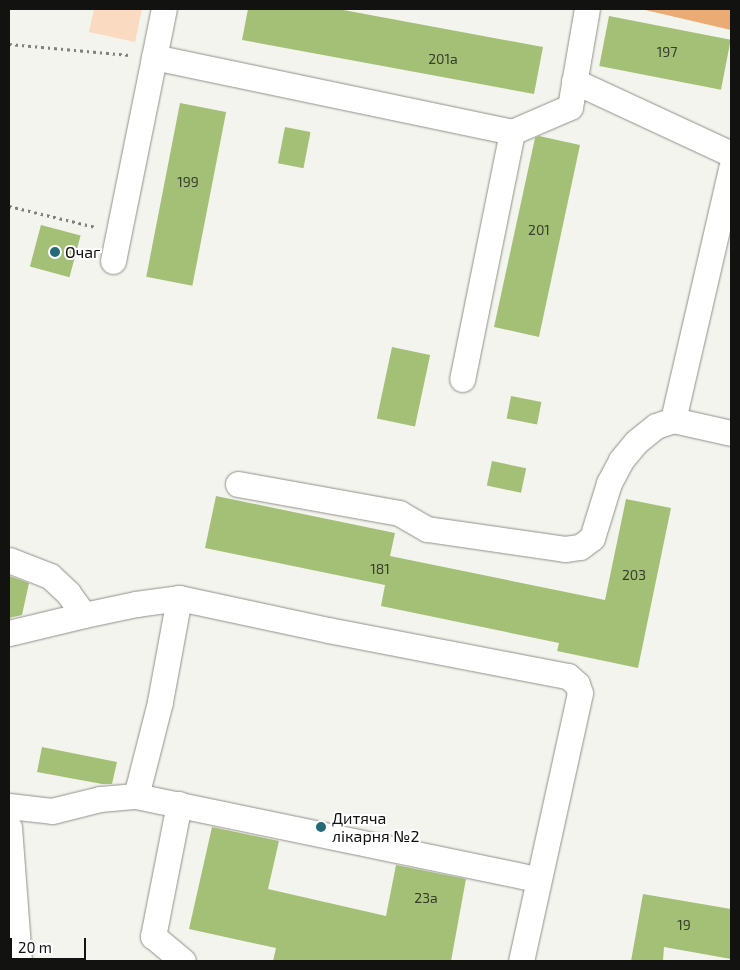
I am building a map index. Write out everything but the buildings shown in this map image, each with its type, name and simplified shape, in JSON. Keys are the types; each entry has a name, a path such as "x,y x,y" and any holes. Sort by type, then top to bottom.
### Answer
{"street":[{"path":"113,261 164,9"},
{"path":"154,57 512,132 570,107 587,9"},
{"path":"574,80 731,154"},
{"path":"462,380 512,132"},
{"path":"673,420 731,168"},
{"path":"238,484 400,512 426,529 565,549 580,547 592,538 609,483 621,460 636,442 656,426 673,420 731,433"},
{"path":"9,560 50,576 68,593 84,615"},
{"path":"136,796 160,702 179,598"},
{"path":"9,633 136,604 179,598 328,630 568,676 577,684 580,693 521,961"},
{"path":"9,806 52,810 100,799 136,796 538,879"},
{"path":"179,804 153,936 184,961"},
{"path":"9,827 19,961"}],"path":[{"path":"9,44 154,57"},
{"path":"9,206 118,232"}],"shaded area":[{"path":"94,9 142,9 135,42 89,32"},
{"path":"641,9 731,9 731,30"}],"place":[{"name":"Очаг","path":"55,252"},
{"name":"Дитяча лікарня №2","path":"321,827"}]}
